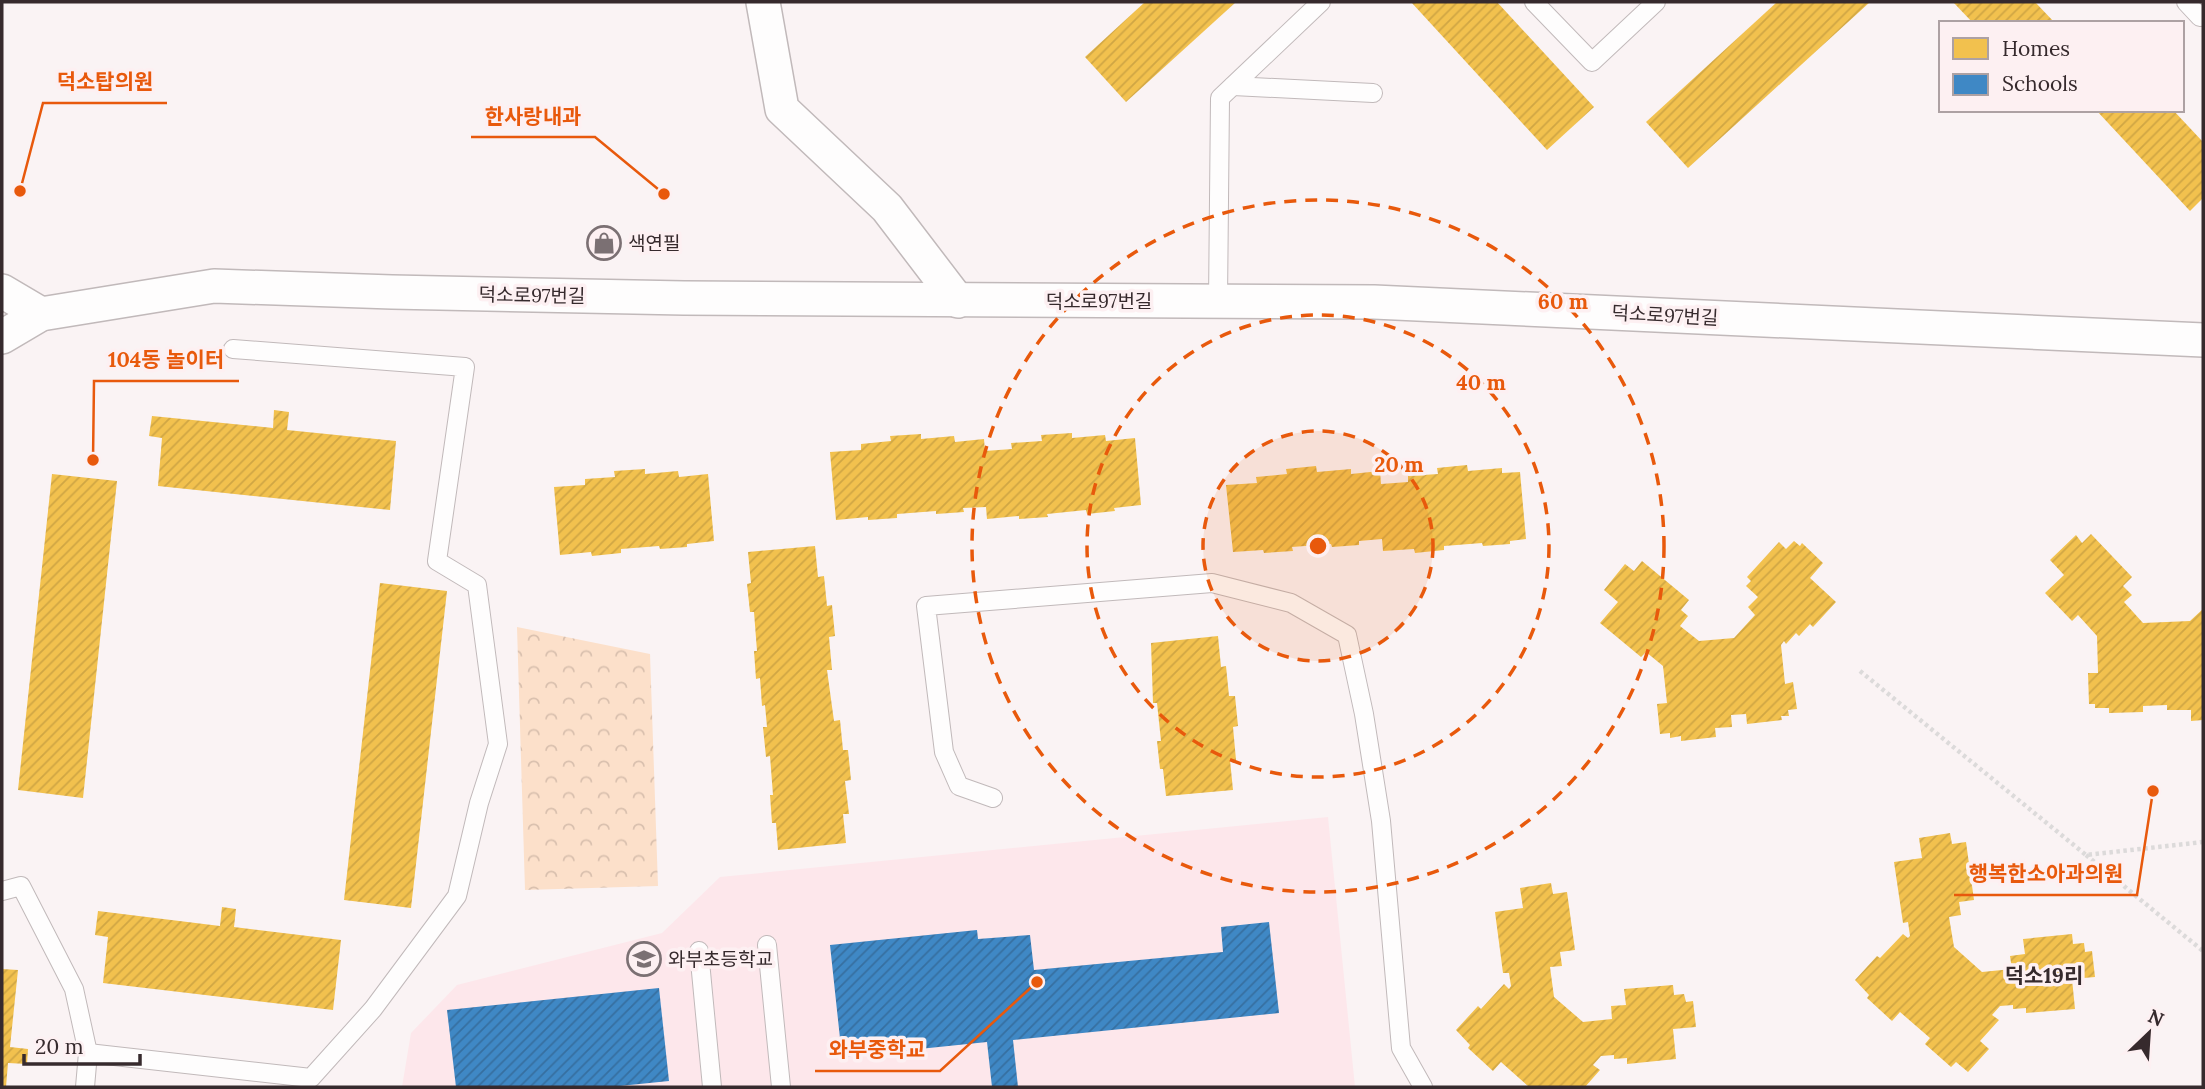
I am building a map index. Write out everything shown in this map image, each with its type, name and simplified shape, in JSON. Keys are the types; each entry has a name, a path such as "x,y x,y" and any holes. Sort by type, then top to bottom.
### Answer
{"street":[{"path":"763,2 782,109 887,208 958,301"},
{"name":"덕소로97번길","path":"2,337 14,302 214,286 406,293 958,301 1388,303 2203,340"}],"lane":[{"path":"1218,302 1220,98 1321,2"},
{"path":"1534,2 1592,62 1656,2"},
{"path":"2186,2 2200,17 2203,14"},
{"path":"1233,86 1373,93"},
{"path":"88,1053 311,1077 373,1009 457,896 479,803 498,744 477,585 437,561 465,367 233,349"},
{"path":"993,798 958,786 944,752 926,606 1212,583 1291,603 1347,635 1364,714 1381,821 1401,1048 1423,1087"},
{"path":"2,891 21,886 74,989 88,1053 85,1087"},
{"path":"767,945 781,1087"},
{"path":"699,951 712,1087"}],"path":[{"path":"1860,671 2203,951"},
{"path":"2085,855 2203,842"}],"shaded area":[{"path":"1328,817 1355,1087 402,1087 411,1033 457,985 662,933 720,877"}],"green space":[{"path":"517,627 650,654 658,886 525,890"}],"building: Homes":[{"path":"1145,2 1236,2 1126,102 1085,57"},
{"path":"1411,2 1497,2 1594,107 1547,150"},
{"path":"1777,2 1870,2 1688,168 1646,122"},
{"path":"1953,2 2035,2 2053,21 1971,21"},
{"path":"2098,112 2175,112 2203,142 2203,198 2190,211"},
{"path":"274,410 289,412 287,430 396,441 390,510 158,486 162,438 149,436 152,416 273,428"},
{"path":"1072,433 1072,438 1105,435 1106,441 1135,438 1141,505 1114,508 1115,511 1087,514 1086,510 1019,519 1019,516 987,519 986,507 963,508 964,512 897,514 897,518 836,520 830,452 861,450 861,444 891,441 890,436 921,434 921,439 954,436 955,442 984,439 985,451 1012,449 1011,443 1042,441 1041,435"},
{"path":"1467,465 1468,471 1502,468 1502,473 1520,472 1526,539 1510,541 1510,544 1444,546 1444,550 1415,553 1414,549 1383,551 1382,539 1359,541 1359,545 1292,547 1293,551 1233,552 1226,485 1257,483 1256,477 1287,474 1286,469 1316,466 1317,472 1351,469 1351,474 1380,471 1381,484 1408,482 1408,476 1438,474 1437,468"},
{"path":"645,469 645,474 678,471 679,477 708,474 714,541 687,544 687,547 621,549 621,553 592,556 591,552 560,555 554,487 585,485 585,479 615,477 614,471"},
{"path":"52,474 117,481 83,798 18,790"},
{"path":"2091,534 2132,577 2123,586 2132,595 2124,602 2143,623 2190,621 2203,609 2203,720 2191,721 2191,710 2167,710 2167,705 2143,706 2143,712 2109,713 2109,708 2095,708 2095,704 2089,704 2088,673 2098,673 2097,636 2078,615 2072,621 2045,593 2064,575 2050,560 2076,535 2082,543"},
{"path":"1794,541 1800,546 1802,543 1823,563 1810,578 1836,602 1813,627 1810,624 1799,636 1796,633 1786,644 1784,641 1781,645 1785,684 1793,682 1797,709 1788,710 1789,716 1781,716 1782,720 1747,724 1746,714 1731,715 1732,727 1715,728 1716,737 1681,741 1681,736 1670,738 1670,733 1660,734 1657,704 1667,703 1663,666 1646,652 1641,657 1600,623 1618,602 1604,590 1625,564 1634,571 1642,561 1689,600 1681,610 1688,616 1680,626 1699,641 1734,638 1755,615 1748,607 1758,597 1746,586 1751,581 1747,577 1779,542 1786,549"},
{"path":"815,546 818,577 824,576 827,606 832,605 835,636 829,637 832,670 827,670 834,721 840,720 843,750 848,750 851,780 845,781 849,814 843,814 846,843 778,850 776,823 772,823 770,756 766,757 763,727 767,727 765,705 762,706 760,678 756,679 754,612 750,612 747,584 751,583 748,552"},
{"path":"380,583 447,591 411,908 344,900"},
{"path":"1218,636 1221,667 1226,666 1229,696 1235,696 1238,726 1233,727 1236,760 1230,760 1233,790 1166,796 1157,741 1161,741 1157,703 1153,703 1151,643"},
{"path":"1950,833 1952,844 1966,842 1974,900 1959,902 1961,915 1949,917 1954,947 1982,972 2012,969 2010,956 2025,954 2023,939 2072,934 2073,944 2084,943 2085,952 2092,951 2095,977 2072,979 2075,1009 2026,1013 2026,1008 2000,1006 1992,1015 1999,1020 1980,1041 1989,1049 1968,1072 1956,1062 1951,1067 1925,1044 1930,1038 1900,1012 1892,1021 1867,998 1869,995 1855,980 1877,956 1880,958 1903,934 1908,938 1910,936 1908,922 1903,923 1894,862 1922,858 1919,838"},
{"path":"1551,883 1553,894 1567,892 1575,950 1560,952 1562,966 1550,967 1554,997 1583,1022 1612,1019 1611,1006 1626,1005 1624,989 1673,985 1674,995 1684,994 1686,1002 1693,1001 1696,1027 1673,1029 1676,1059 1627,1064 1627,1058 1601,1056 1593,1065 1600,1070 1585,1087 1529,1087 1501,1062 1493,1071 1468,1048 1470,1045 1456,1030 1478,1006 1481,1009 1504,984 1509,989 1511,986 1509,973 1503,973 1495,912 1523,908 1520,888"},
{"path":"222,907 236,909 234,927 341,940 333,1010 103,983 108,937 95,935 98,911 220,926"},
{"path":"2,969 18,970 10,1047 28,1049 27,1064 8,1063 6,1087 2,1087"}],"building: Schools":[{"path":"1269,922 1279,1013 1013,1040 1018,1087 992,1087 987,1042 842,1057 830,945 977,930 978,939 1030,935 1034,970 1223,952 1221,927"},
{"path":"659,988 669,1081 610,1087 456,1087 447,1010"}],"place":[{"name":"덕소탑의원","path":"20,191"},
{"name":"한사랑내과","path":"664,194"},
{"name":"색연필","path":"604,243"},
{"name":"104동 놀이터","path":"93,460"},
{"name":"행복한소아과의원","path":"2153,791"},
{"name":"와부초등학교","path":"644,959"},
{"name":"와부중학교","path":"1037,982"}],"district":[{"name":"덕소19리","path":"2044,976"}]}
